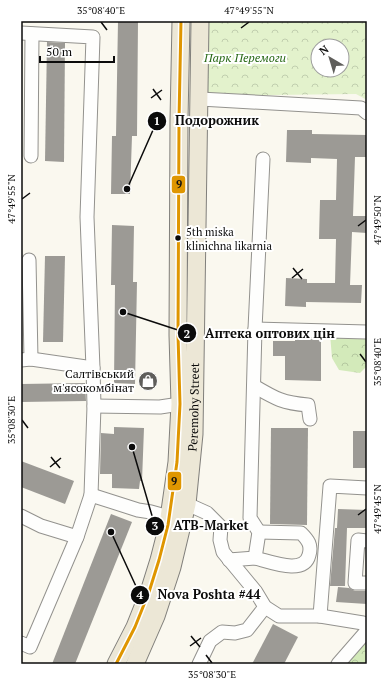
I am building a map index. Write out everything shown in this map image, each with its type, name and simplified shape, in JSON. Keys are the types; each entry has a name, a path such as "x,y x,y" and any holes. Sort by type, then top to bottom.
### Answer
{"main road":[{"name":"Peremohy Street","path":"116,664 135,627 149,592 159,560 169,517 177,462 180,404 178,335 181,21"},
{"name":"Peremohy Street","path":"136,664 156,616 172,568 188,504 194,434 200,105 200,21"},
{"path":"179,112 200,105"}],"lane":[{"path":"21,643 30,647 77,537 91,495 94,406 87,217 93,37 27,34 31,156"},
{"path":"200,105 361,108 367,113"},
{"path":"255,558 259,532 250,518 255,329 263,159"},
{"path":"29,260 26,360 93,368"},
{"path":"255,329 367,332"},
{"path":"254,386 277,400 291,404 308,405 310,418"},
{"path":"94,406 160,407 180,404"},
{"path":"320,616 330,486 367,488"},
{"path":"91,495 138,510 169,517"},
{"path":"188,504 207,513 221,527 220,540 223,552 256,592 265,607 279,616 320,616 363,623 367,628 365,633 338,664"},
{"path":"21,516 41,526 77,537"},
{"path":"229,560 255,558 294,567 300,566 308,559 311,547 307,539 301,533 259,532"},
{"path":"367,541 358,540 355,583 367,583"},
{"path":"199,664 210,641 222,632 236,633 247,630 265,607"}],"green space":[{"name":"Парк Перемоги","path":"209,21 367,21 367,100 356,94 207,96"},
{"path":"330,334 367,334 367,366 360,373 339,370 332,358"},
{"path":"367,633 367,664 340,664"}],"building":[{"path":"118,21 138,21 137,136 132,136 130,194 111,194 112,136 116,136"},
{"path":"47,42 65,43 64,162 45,161"},
{"path":"287,130 312,130 312,134 367,135 366,157 355,157 353,216 367,216 367,233 352,232 350,285 362,285 361,303 306,302 306,307 285,306 286,278 307,279 307,283 335,283 336,239 319,239 320,200 336,200 337,159 311,158 311,163 286,162"},
{"path":"112,225 134,226 133,282 137,282 135,384 114,383 115,285 111,285"},
{"path":"45,256 65,256 63,342 43,342"},
{"path":"295,338 321,339 321,381 285,380 285,356 273,356 273,341 295,341"},
{"path":"85,383 86,401 21,402 21,384"},
{"path":"114,427 144,428 142,481 140,481 139,489 112,488 112,474 100,474 101,433 114,434"},
{"path":"271,428 308,428 307,525 270,524"},
{"path":"353,431 367,431 367,468 353,468"},
{"path":"21,461 74,481 65,504 21,487"},
{"path":"338,509 367,510 367,528 347,528 345,586 330,586 335,528 337,528"},
{"path":"111,514 132,522 75,664 52,664"},
{"path":"338,587 349,588 355,591 367,591 367,604 336,602"},
{"path":"273,624 298,637 284,664 252,664"}],"transit line":[{"name":"9","path":"116,664 135,627 149,592 159,560 168,525 177,462 180,404 178,335 181,21"}],"place":[{"name":"Подорожник","path":"127,189"},
{"name":"5th miska klinichna likarnia","path":"178,238"},
{"name":"Аптека оптових цін","path":"123,312"},
{"name":"Салтівський м'ясокомбінат","path":"148,381"},
{"name":"ATB-Market","path":"132,447"},
{"name":"Nova Poshta #44","path":"111,532"}]}
